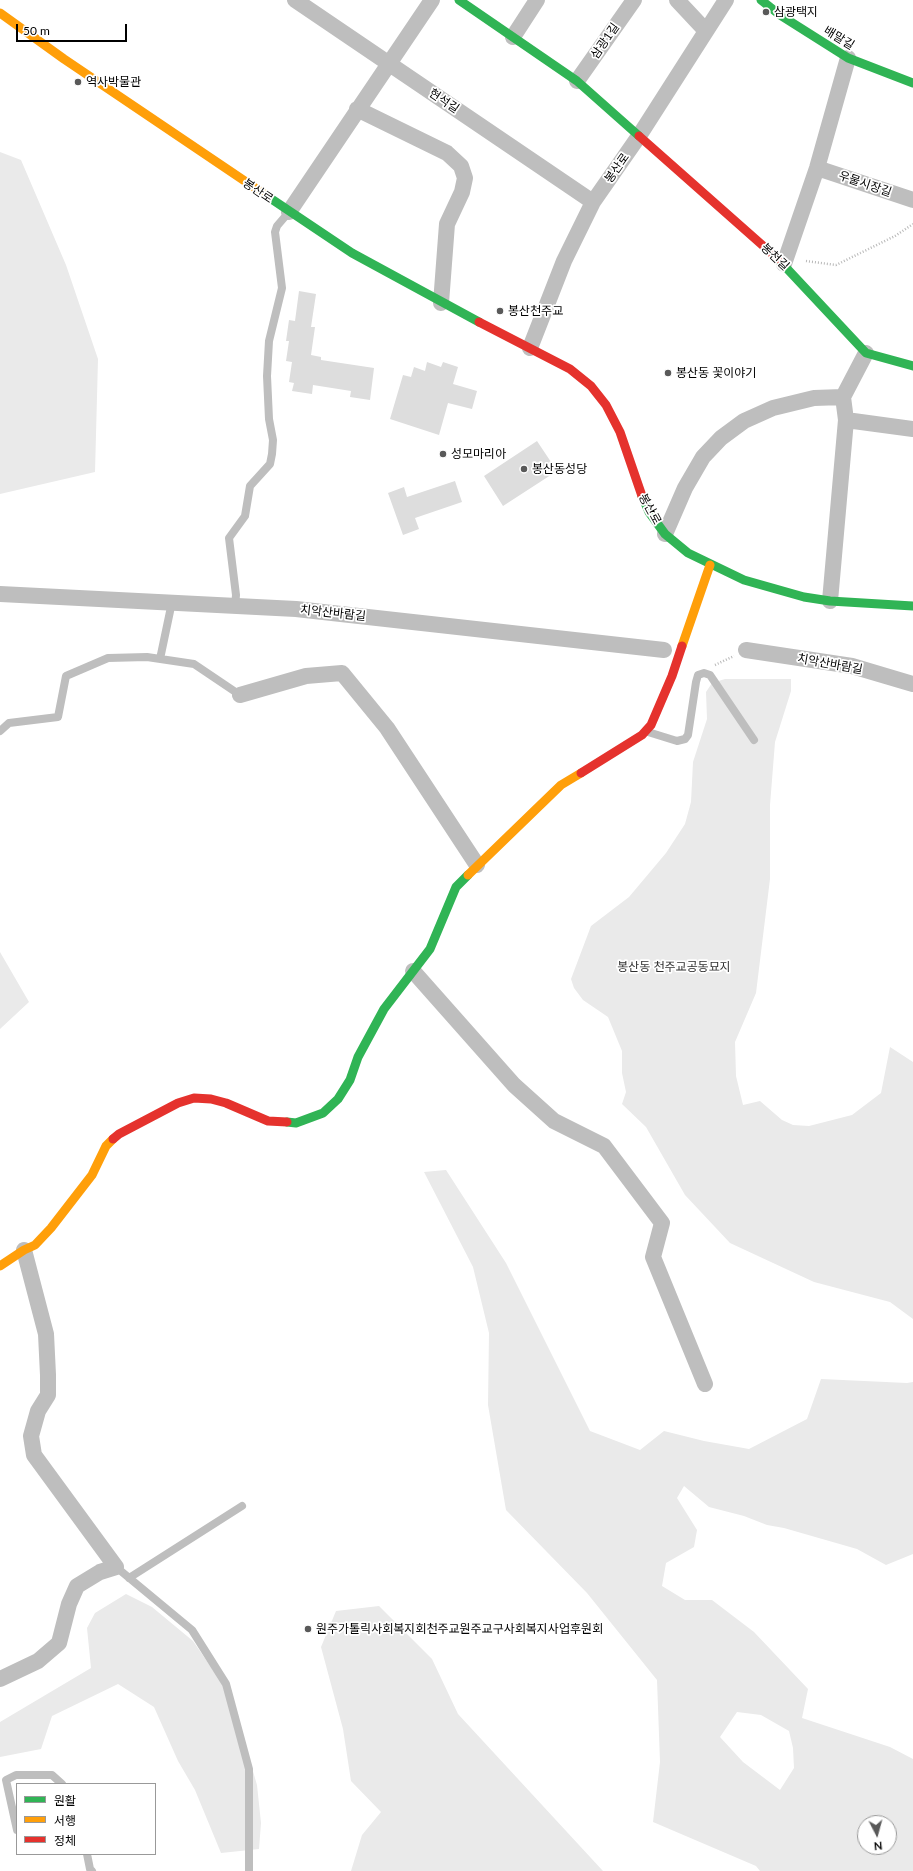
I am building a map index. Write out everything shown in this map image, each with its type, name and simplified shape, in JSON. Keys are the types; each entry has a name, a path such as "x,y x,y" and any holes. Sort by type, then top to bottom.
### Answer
{"street":[{"name":"현석길","path":"295,0 593,202"},
{"path":"289,212 432,0"},
{"path":"459,0 577,81 639,136"},
{"path":"513,37 537,0"},
{"name":"삼광1길","path":"577,81 634,0"},
{"path":"677,0 706,31"},
{"name":"봉산로","path":"530,348 564,260 593,202 639,136 726,0"},
{"name":"배말길","path":"761,0 780,15 848,58 913,83"},
{"name":"봉산로","path":"0,13 64,59 352,253 441,303 570,369 591,386 606,405 620,432 641,493 650,512 664,534 688,553 710,565 744,580 782,591 830,601 913,606"},
{"path":"784,264 817,168 848,58"},
{"path":"358,109 447,153 461,166 465,178 462,192 447,224 441,303"},
{"name":"봉천길","path":"639,136 784,264 866,353"},
{"name":"우물시장길","path":"817,168 913,200"},
{"path":"830,601 846,420 843,397 866,353 913,366"},
{"path":"664,534 685,488 703,458 721,438 744,421 773,408 814,398 843,397"},
{"path":"846,420 913,429"},
{"path":"0,1266 24,1250 36,1245 82,1189 92,1175 106,1146 119,1134 178,1103 194,1098 211,1099 268,1121 296,1123 323,1113 338,1099 350,1080 358,1057 384,1009 430,949 456,887 561,785 623,748 646,731 651,725 672,676 710,565"},
{"name":"치악산바람길","path":"0,594 296,609 664,650"},
{"name":"치악산바람길","path":"746,650 852,666 913,684"},
{"path":"240,695 306,676 342,672 387,728 477,866"},
{"path":"413,971 514,1084 554,1121 604,1146 662,1223 653,1258 705,1384"},
{"path":"0,1679 38,1661 58,1643 69,1604 77,1586 100,1572 116,1567 34,1455 31,1436 38,1411 48,1395 46,1334 24,1250"}],"lane":[{"path":"235,606 236,595 229,538 245,516 250,486 270,464 272,454 273,440 269,419 267,376 269,341 282,288 275,232 277,226 289,212"},
{"path":"160,659 172,602"},
{"path":"0,730 9,723 58,717 66,676 108,658 147,657 194,664 240,695"},
{"path":"646,731 676,741 685,739 688,735 696,682 698,676 704,673 710,676 754,740"},
{"path":"129,1578 242,1506"},
{"path":"116,1567 192,1630 226,1684 249,1769 249,1871"},
{"path":"16,1825 6,1780 16,1775 52,1775 61,1783"},
{"path":"87,1855 90,1869 92,1871"}],"path":[{"path":"784,264 793,260 836,265 895,236 913,224"},
{"path":"704,673 708,668 746,650"}],"green space":[{"path":"0,152 21,160 66,265 98,359 95,472 0,494"},
{"name":"봉산동 천주교공동묘지","path":"725,679 791,679 791,691 775,742 770,805 770,879 756,993 735,1042 736,1076 743,1105 760,1101 782,1120 793,1125 809,1126 852,1115 881,1093 890,1047 913,1062 913,1319 890,1302 814,1282 730,1243 685,1195 646,1127 622,1104 626,1092 622,1073 622,1051 608,1017 583,1000 574,988 571,979 591,926 629,897 666,853 685,824 691,802 693,762 707,719 706,692 712,683"},
{"path":"0,952 29,1002 0,1029"},
{"path":"446,1170 506,1263 590,1431 640,1450 664,1431 704,1441 749,1449 807,1419 821,1379 913,1382 913,1554 886,1565 857,1549 784,1528 767,1525 744,1516 709,1507 684,1486 677,1498 697,1530 694,1547 666,1563 662,1586 685,1600 712,1600 754,1632 808,1689 802,1718 890,1747 913,1759 913,1871 760,1871 756,1866 653,1822 660,1762 657,1680 587,1593 506,1510 488,1405 489,1333 473,1267 424,1172","holes":["737,1712 761,1715 789,1731 793,1748 794,1768 780,1790 743,1762 720,1737"]},
{"path":"126,1594 152,1607 193,1641 231,1696 257,1785 261,1823 259,1849 221,1853 195,1790 178,1761 154,1707 118,1684 52,1716 41,1749 0,1757 0,1722 91,1668 87,1628 95,1613"},
{"path":"379,1606 432,1659 458,1714 603,1871 351,1871 362,1835 381,1812 351,1781 343,1729 321,1647 336,1611"}],"building":[{"path":"299,291 316,294 311,327 315,327 311,355 321,357 321,360 374,368 370,400 350,397 351,391 313,385 312,394 292,391 294,383 289,382 292,362 286,361 289,341 286,341 289,320 295,321"},
{"path":"427,362 441,367 443,362 458,367 453,384 477,391 472,409 448,403 439,435 390,419 403,375 411,377 414,367 425,371"},
{"path":"537,441 557,471 503,506 484,476"},
{"path":"455,481 462,502 415,518 419,529 403,535 388,493 404,487 407,497"}],"traffic: fast":[{"path":"459,0 577,81 639,136"},
{"path":"761,0 780,15 848,58 913,83"},
{"path":"264,194 352,253 479,322"},
{"path":"778,259 866,353 913,366"},
{"path":"642,496 649,512 665,534 688,553 744,580 804,597 830,601 913,606"},
{"path":"287,1122 296,1123 323,1113 338,1099 350,1080 358,1057 384,1009 430,949 456,887 468,875"}],"traffic: slow":[{"path":"0,13 64,59 264,194"},
{"path":"682,646 710,565"},
{"path":"468,875 561,785 581,773"},
{"path":"0,1266 24,1250 35,1245 51,1228 92,1175 106,1146 113,1139"}],"traffic: jam":[{"path":"639,136 778,259"},
{"path":"479,322 570,369 591,386 606,405 620,432 642,496"},
{"path":"581,773 642,735 651,725 672,676 682,646"},
{"path":"113,1139 119,1134 178,1103 194,1098 211,1099 226,1103 268,1121 287,1122"}],"place":[{"name":"삼광택지","path":"766,12"},
{"name":"역사박물관","path":"78,82"},
{"name":"봉산천주교","path":"500,311"},
{"name":"봉산동 꽃이야기","path":"668,373"},
{"name":"성모마리아","path":"443,454"},
{"name":"봉산동성당","path":"524,469"},
{"name":"원주가톨릭사회복지회천주교원주교구사회복지사업후원회","path":"308,1629"}]}
